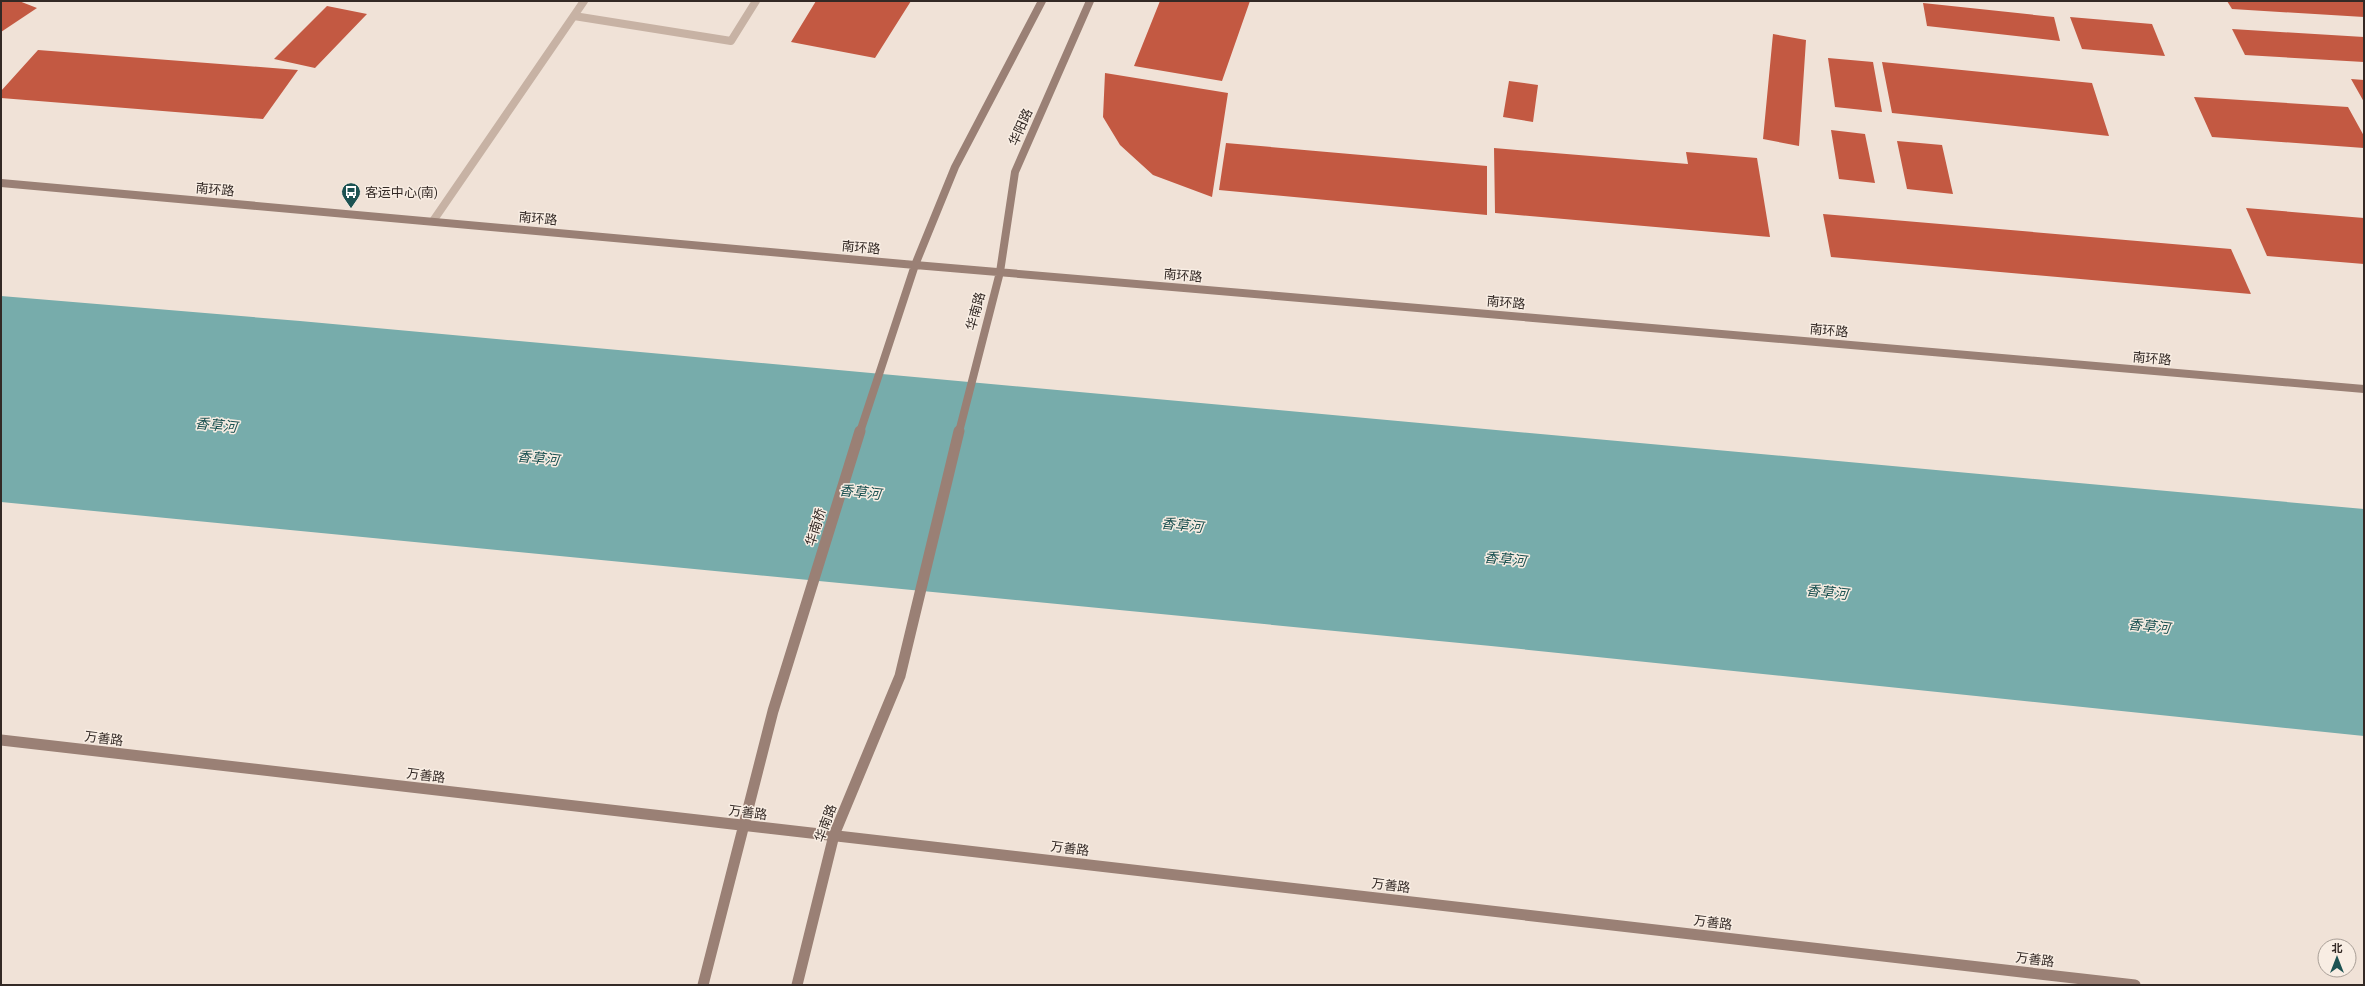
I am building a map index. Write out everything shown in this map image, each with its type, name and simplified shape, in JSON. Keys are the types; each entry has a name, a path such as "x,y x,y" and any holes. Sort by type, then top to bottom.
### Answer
{"main road":[{"path":"915,265 955,167 1042,1"},
{"name":"华阳路","path":"1000,272 1015,172 1090,1"},
{"name":"南环路","path":"1,183 915,265 2364,389"},
{"name":"华南桥","path":"744,825 785,670 887,346 915,265"},
{"name":"华南路","path":"797,985 834,835 900,676 977,357 1000,272"},
{"name":"万善路","path":"1,740 2135,985"},
{"path":"703,985 744,825"}],"lane":[{"path":"433,221 584,1"},
{"path":"574,16 731,41 756,1"}],"water":[{"name":"香草河","path":"1,296 300,321 2364,509 2364,736 1491,646 1,502"}],"building":[{"path":"1,1 19,1 37,8 1,32"},
{"path":"816,1 911,1 875,58 791,42"},
{"path":"1160,1 1250,1 1222,81 1134,66"},
{"path":"2227,1 2364,1 2364,17 2232,9"},
{"path":"1923,3 2054,17 2060,41 1927,26"},
{"path":"327,6 367,14 315,68 274,59"},
{"path":"2070,17 2152,24 2165,56 2082,49"},
{"path":"2232,29 2364,37 2364,62 2245,55"},
{"path":"1773,34 1806,40 1799,146 1763,139"},
{"path":"38,50 298,70 263,119 1,98 1,91"},
{"path":"1828,58 1873,62 1882,112 1835,107"},
{"path":"1882,62 2092,83 2109,136 1892,113"},
{"path":"1105,73 1228,93 1212,197 1153,175 1120,145 1103,117"},
{"path":"2351,79 2364,80 2364,102"},
{"path":"1509,81 1538,85 1533,122 1503,117"},
{"path":"2194,97 2348,107 2364,136 2364,148 2212,137"},
{"path":"1831,130 1865,134 1875,183 1839,179"},
{"path":"1897,141 1942,145 1953,194 1907,189"},
{"path":"1226,143 1487,166 1487,215 1219,190"},
{"path":"1494,148 1688,164 1686,152 1757,158 1770,237 1495,213"},
{"path":"2246,208 2364,218 2364,264 2267,256"},
{"path":"1823,214 2231,249 2251,294 1831,257"}],"place":[{"name":"客运中心(南)","path":"351,209"}]}
